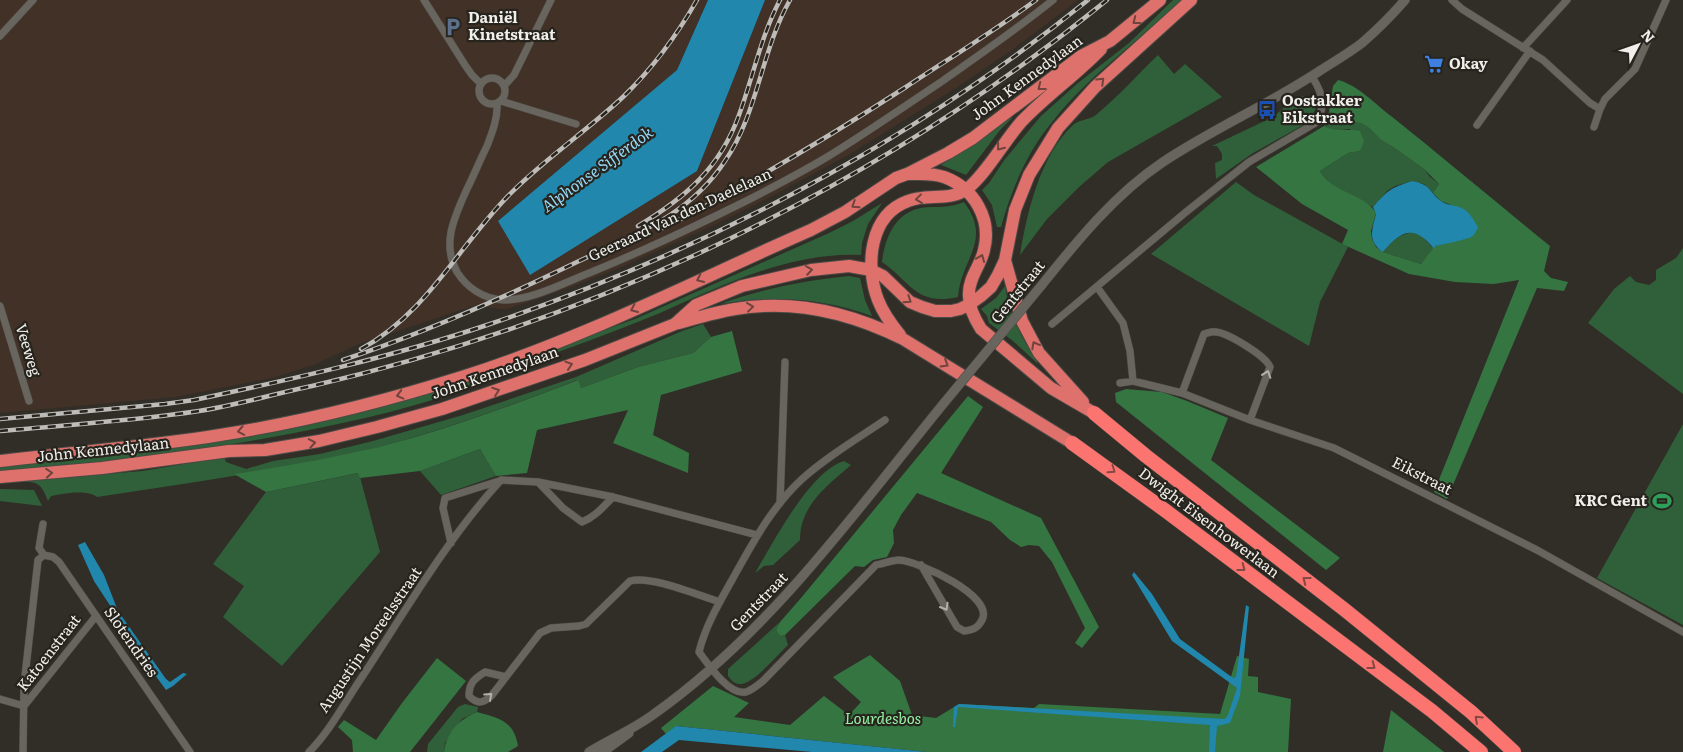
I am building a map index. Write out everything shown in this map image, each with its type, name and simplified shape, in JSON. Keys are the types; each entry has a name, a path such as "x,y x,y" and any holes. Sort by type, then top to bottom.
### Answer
{"highway":[{"name":"John Kennedylaan","path":"0,461 135,447 222,435 310,418 464,376 550,346 811,230 844,212 896,178 948,153 973,138 1081,56 1110,40 1160,0"},
{"name":"John Kennedylaan","path":"0,477 111,467 228,451 265,450 319,441 377,427 451,406 585,360 675,324 696,305 742,286 811,270 849,266 871,270 883,276 910,302 935,311 951,311 970,304 991,286 1005,260 1015,210 1029,175 1058,128 1095,87 1191,0"},
{"name":"Dwight Eisenhowerlaan","path":"903,339 883,312 878,300 871,270 875,236 881,224 893,210 908,200 922,197 939,198 955,195 966,189 981,175 999,148 1039,104 1086,65 1110,40"},
{"name":"John Kennedylaan","path":"907,174 930,174 955,182 966,189 978,204 986,225 987,237 984,251 968,293 974,319 981,329 1051,388 1094,413"},
{"name":"John Kennedylaan","path":"1005,260 1022,320 1039,353 1094,413"},
{"name":"Dwight Eisenhowerlaan","path":"675,324 735,309 756,306 797,307 823,310 858,319 903,339 1072,442 1417,700 1481,752"},
{"name":"Dwight Eisenhowerlaan","path":"1094,413 1161,468 1345,610 1471,712 1514,752"}],"street":[{"path":"0,36 33,0"},
{"path":"424,0 465,65 481,84"},
{"path":"504,86 514,75 551,0"},
{"name":"Geeraard Van den Daelelaan","path":"499,102 493,131 453,220 450,251 453,263 460,277 476,292 496,299 515,300 548,289 652,246 792,178 831,155 914,100 988,49 1054,0"},
{"name":"Gentstraat","path":"603,752 621,741 711,669 758,625 794,587 1041,286 1114,202 1161,163 1210,133 1312,77 1362,42 1405,0"},
{"path":"1452,0 1462,9 1544,60 1590,103 1600,109"},
{"path":"1476,125 1527,49 1567,0"},
{"path":"1594,128 1605,99 1635,69 1666,0"},
{"path":"1052,324 1249,162 1317,122 1322,113 1323,102 1312,77"},
{"path":"499,102 505,94 504,86 501,82 493,78 481,84 479,92 483,100 489,104 499,102 576,124"},
{"path":"1097,287 1123,323 1129,343 1133,381"},
{"name":"Veeweg","path":"0,306 29,401"},
{"path":"1182,393 1204,334 1214,331 1224,334 1258,353 1268,361 1270,367 1250,420"},
{"path":"780,503 785,362"},
{"name":"Eikstraat","path":"1120,383 1133,381 1182,393 1250,420 1334,448 1537,550 1683,632"},
{"name":"Gentstraat","path":"711,669 699,652 702,640 756,535 780,503 801,480 822,462 885,420"},
{"path":"451,543 443,508 445,498 501,480 538,482 613,497 756,535"},
{"name":"Augustijn Moreelsstraat","path":"309,752 332,722 451,543 481,502 501,480"},
{"path":"538,482 563,508 582,522 600,511 613,497"},
{"name":"Katoenstraat","path":"23,752 24,685 38,560 44,555 39,548 43,524"},
{"name":"Slotendries","path":"44,555 53,557 59,562 190,752"},
{"path":"711,669 730,688 739,692 747,692 763,681 876,565 898,560 921,565 971,593 981,604 984,617 979,626 973,630 964,631 957,627 921,565"},
{"path":"506,677 485,672 477,677 469,687 469,696 474,701 486,701 506,677 540,633 551,628 586,624 630,581 637,579 650,580 720,602"},
{"name":"Katoenstraat","path":"24,706 96,616"},
{"path":"0,699 24,706"},
{"name":"Gentstraat","path":"588,752 643,722"}],"shaded area":[{"path":"0,0 708,0 677,70 498,221 697,171 765,0 1078,0 1012,50 956,88 850,154 712,226 624,266 569,288 505,310 476,305 359,344 316,364 276,377 176,397 0,413"}],"green space":[{"path":"1173,0 1181,0 1082,88 1044,133 1021,171 1001,227 997,227 992,205 982,190 1005,159 1041,116 1078,83 1129,43"},
{"path":"1158,55 1174,74 1185,64 1222,97 1108,162 1079,187 1047,219 1020,255 1031,203 1052,152 1073,125 1095,116"},
{"path":"1338,80 1345,82 1366,95 1550,246 1544,271 1551,278 1568,282 1564,291 1537,288 1447,499 1434,492 1519,280 1494,284 1455,282 1409,274 1342,244 1348,230 1302,204 1256,167 1324,126 1337,130 1360,131 1364,141 1360,151 1348,153 1320,171 1333,185 1365,202 1376,213 1371,231 1376,247 1383,252 1421,264 1435,246 1457,239 1469,238 1454,206 1441,201 1433,193 1439,184 1424,169 1381,140 1361,123 1342,120 1329,111 1333,86"},
{"path":"1302,96 1308,98 1316,107 1312,118 1307,123 1253,153 1216,179 1215,163 1222,160 1222,154 1217,146 1212,146 1273,117 1293,100"},
{"path":"1329,111 1342,120 1361,123 1381,140 1424,169 1439,184 1433,193 1424,184 1412,181 1395,186 1387,191 1373,207 1330,183 1320,171 1348,153 1360,151 1350,129 1331,131 1324,126"},
{"path":"1011,116 1012,118 1000,130 966,175 941,165 982,139"},
{"path":"1236,182 1254,195 1348,247 1320,302 1309,346 1151,254"},
{"path":"964,202 976,228 976,239 960,283 958,297 944,299 923,295 882,262 890,233 901,218 909,212"},
{"path":"882,203 868,224 862,243 861,255 834,255 808,259 757,272 660,313 439,398 391,412 234,444 134,458 0,472 0,466 218,439 574,341 635,319 829,233"},
{"path":"1419,233 1434,249 1421,264 1383,252 1396,239 1404,234"},
{"path":"1683,248 1683,394 1588,323 1614,289 1630,276 1636,282 1649,285 1656,280 1656,270 1676,258"},
{"path":"849,276 860,278 865,300 872,316 835,305 797,300 739,301 720,304 784,286"},
{"path":"1005,286 1009,306 1017,326 1026,344 1038,361 1037,363 1013,341 989,323 987,316 981,309 996,298"},
{"path":"703,324 711,337 693,353 638,367 581,388 577,380 455,424 380,447 239,475 97,497 87,493 62,494 51,496 48,501 38,484 18,481 143,471 224,457 226,462 246,469 273,461 320,454 463,415 576,377 682,331"},
{"path":"732,331 742,371 661,395 653,435 689,453 688,473 613,443 628,410 537,430 527,473 496,476 480,449 420,471 360,478 358,473 266,492 234,474 325,459 429,433 578,380 581,388 638,367 693,353 711,337"},
{"path":"1126,389 1162,392 1228,418 1211,460 1340,558 1326,570 1116,402 1115,393"},
{"path":"968,396 983,407 941,473 1041,518 1099,627 1082,648 1075,643 1085,628 1052,562 1039,546 1029,545 1021,547 1010,540 991,522 917,493 893,530 894,543 887,557 873,560 864,567 855,566 785,635 780,636 776,630 780,622"},
{"name":"KRC Gent","path":"1683,424 1683,625 1597,578"},
{"path":"480,449 496,476 441,495 420,471"},
{"path":"844,461 851,465 816,497 805,516 800,540 773,565 764,566 755,573 782,527 806,493 818,478 831,467"},
{"path":"359,473 380,552 282,666 223,617 244,586 213,564 266,492"},
{"path":"0,489 34,490 42,506 0,501"},
{"path":"780,622 776,630 780,636 785,635 788,645 752,680 740,684 733,682 728,676 728,669"},
{"name":"Lourdesbos","path":"870,655 900,681 912,715 936,718 959,704 1034,708 1039,704 1220,714 1237,656 1249,659 1248,676 1258,677 1258,692 1291,699 1288,752 927,752 676,726 666,734 661,728 713,686 749,703 734,717 790,725 824,696 849,715 861,702 833,677"},
{"path":"437,658 466,681 410,752 353,752 352,740 338,727 344,720 376,740"},
{"path":"465,704 478,707 477,712 462,719 445,743 444,752 427,752 428,744 458,707"},
{"path":"1391,710 1444,752 1383,752"},
{"path":"477,712 499,719 509,726 513,731 518,746 508,752 444,752 448,738 455,727"}],"water":[{"name":"Alphonse Sifferdok","path":"708,0 765,0 697,171 530,275 498,221 677,70"},
{"path":"1412,181 1426,186 1443,202 1462,208 1468,213 1478,227 1474,235 1435,246 1434,249 1421,236 1408,233 1396,239 1383,252 1378,248 1372,235 1376,214 1373,207 1390,191"},
{"path":"85,542 104,575 118,611 166,679 170,682 183,673 187,674 173,686 166,690 110,613 111,607 94,581 78,545"},
{"path":"1134,572 1152,594 1180,639 1233,678 1236,677 1246,605 1249,607 1240,696 1230,723 1217,726 1215,752 1209,752 1210,725 958,707 955,727 953,727 954,707 959,704 1225,719 1237,688 1172,641 1132,575"},
{"path":"676,726 927,752 812,752 679,740 662,752 641,752"}],"railway":[{"path":"361,349 385,334 425,297 493,212 512,192 635,85 664,51 697,0"},
{"path":"638,226 686,193 722,151 739,115 762,42 780,0"},
{"path":"343,360 433,327 520,289 639,233 659,222 695,196 711,180 736,142 745,123 772,40 790,0"},
{"path":"663,228 756,178 847,125 1004,23 1036,0"},
{"path":"0,419 165,404 231,392 342,367 451,337 568,296 647,264 725,228 802,189 950,101 1020,52 1088,0"},
{"path":"0,431 149,418 241,403 419,358 525,324 629,284 731,238 830,187 926,130 1019,68 1107,0"}],"place":[{"name":"Daniël Kinetstraat","path":"453,27"},
{"name":"Okay","path":"1434,64"},
{"name":"Oostakker Eikstraat","path":"1267,110"},
{"name":"KRC Gent","path":"1662,501"}]}
